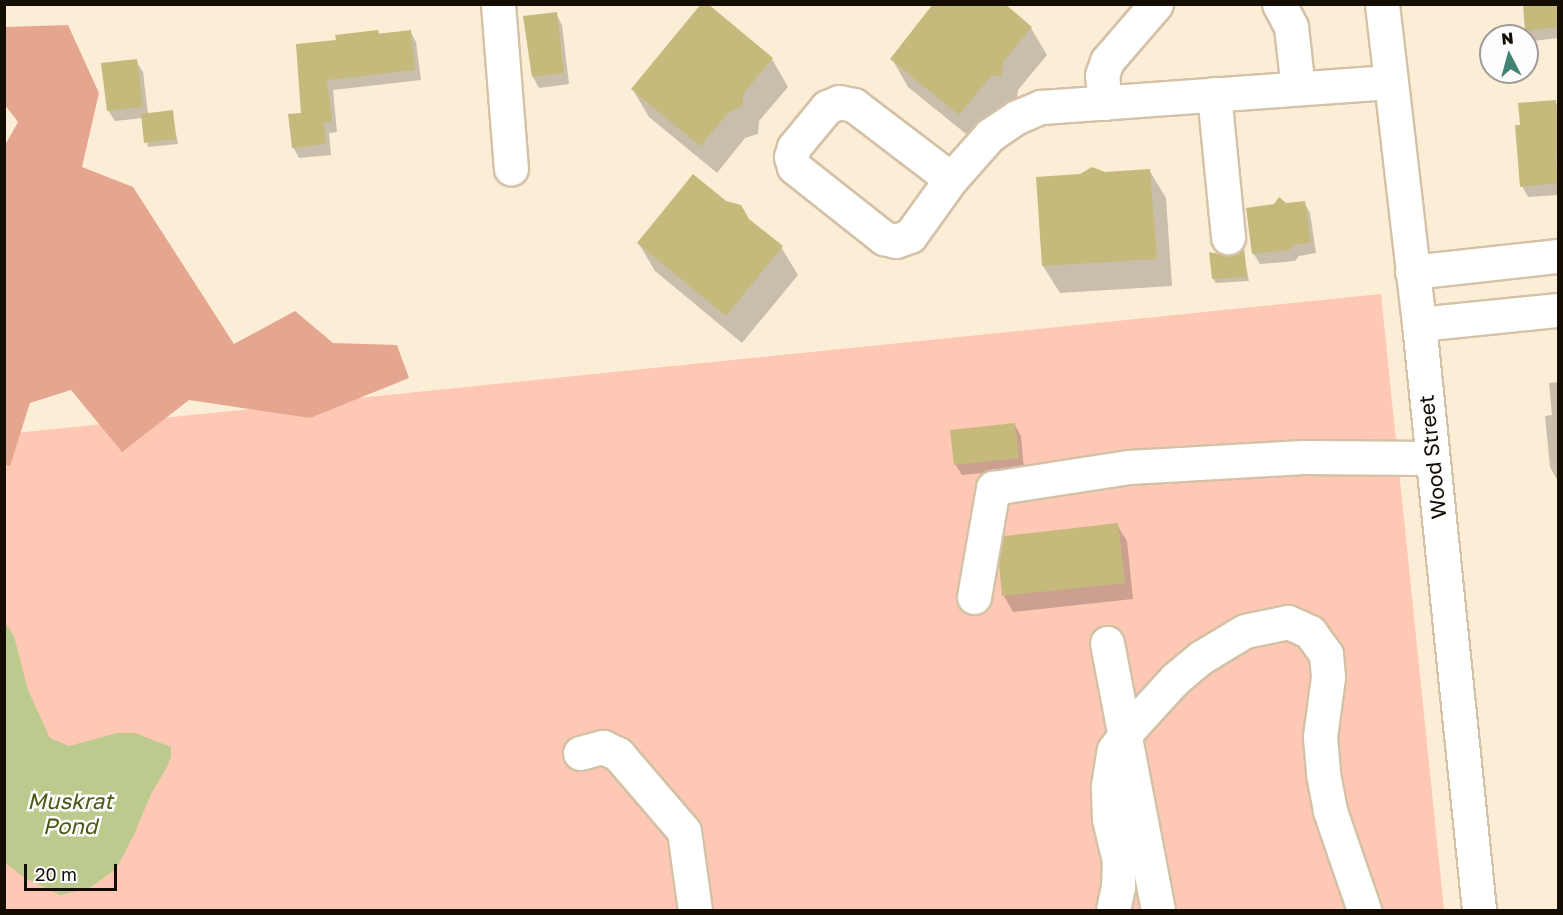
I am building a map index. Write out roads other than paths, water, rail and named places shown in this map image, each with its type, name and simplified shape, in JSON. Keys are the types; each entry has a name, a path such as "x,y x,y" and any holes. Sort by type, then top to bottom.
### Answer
{"street":[{"path":"498,4 511,168"},
{"path":"1104,103 1102,75 1107,61 1156,4"},
{"path":"1279,4 1291,27 1298,88"},
{"name":"Wood Street","path":"1382,4 1419,324 1479,910"},
{"path":"951,179 854,105 840,102 827,107 794,147 791,157 794,167 884,238 896,241 910,236 951,179 990,135 1017,117 1041,107 1390,82"},
{"path":"1214,94 1228,237"},
{"path":"1412,272 1558,255"},
{"path":"1419,324 1558,309"},
{"path":"974,597 993,488 1129,467 1303,457 1431,458"},
{"path":"1113,910 1118,888 1119,861 1109,819 1108,786 1114,750 1185,670 1233,636 1256,627 1288,622 1310,632 1322,646 1329,667 1320,737 1330,811 1364,910"},
{"path":"1107,643 1158,910"},
{"path":"580,753 603,747 618,754 685,833 695,910"}],"water":[{"name":"Muskrat Pond","path":"5,622 14,636 28,690 50,738 69,746 117,733 135,733 171,747 171,757 167,767 151,794 134,835 116,869 88,889 60,895 25,878 5,863"}]}
